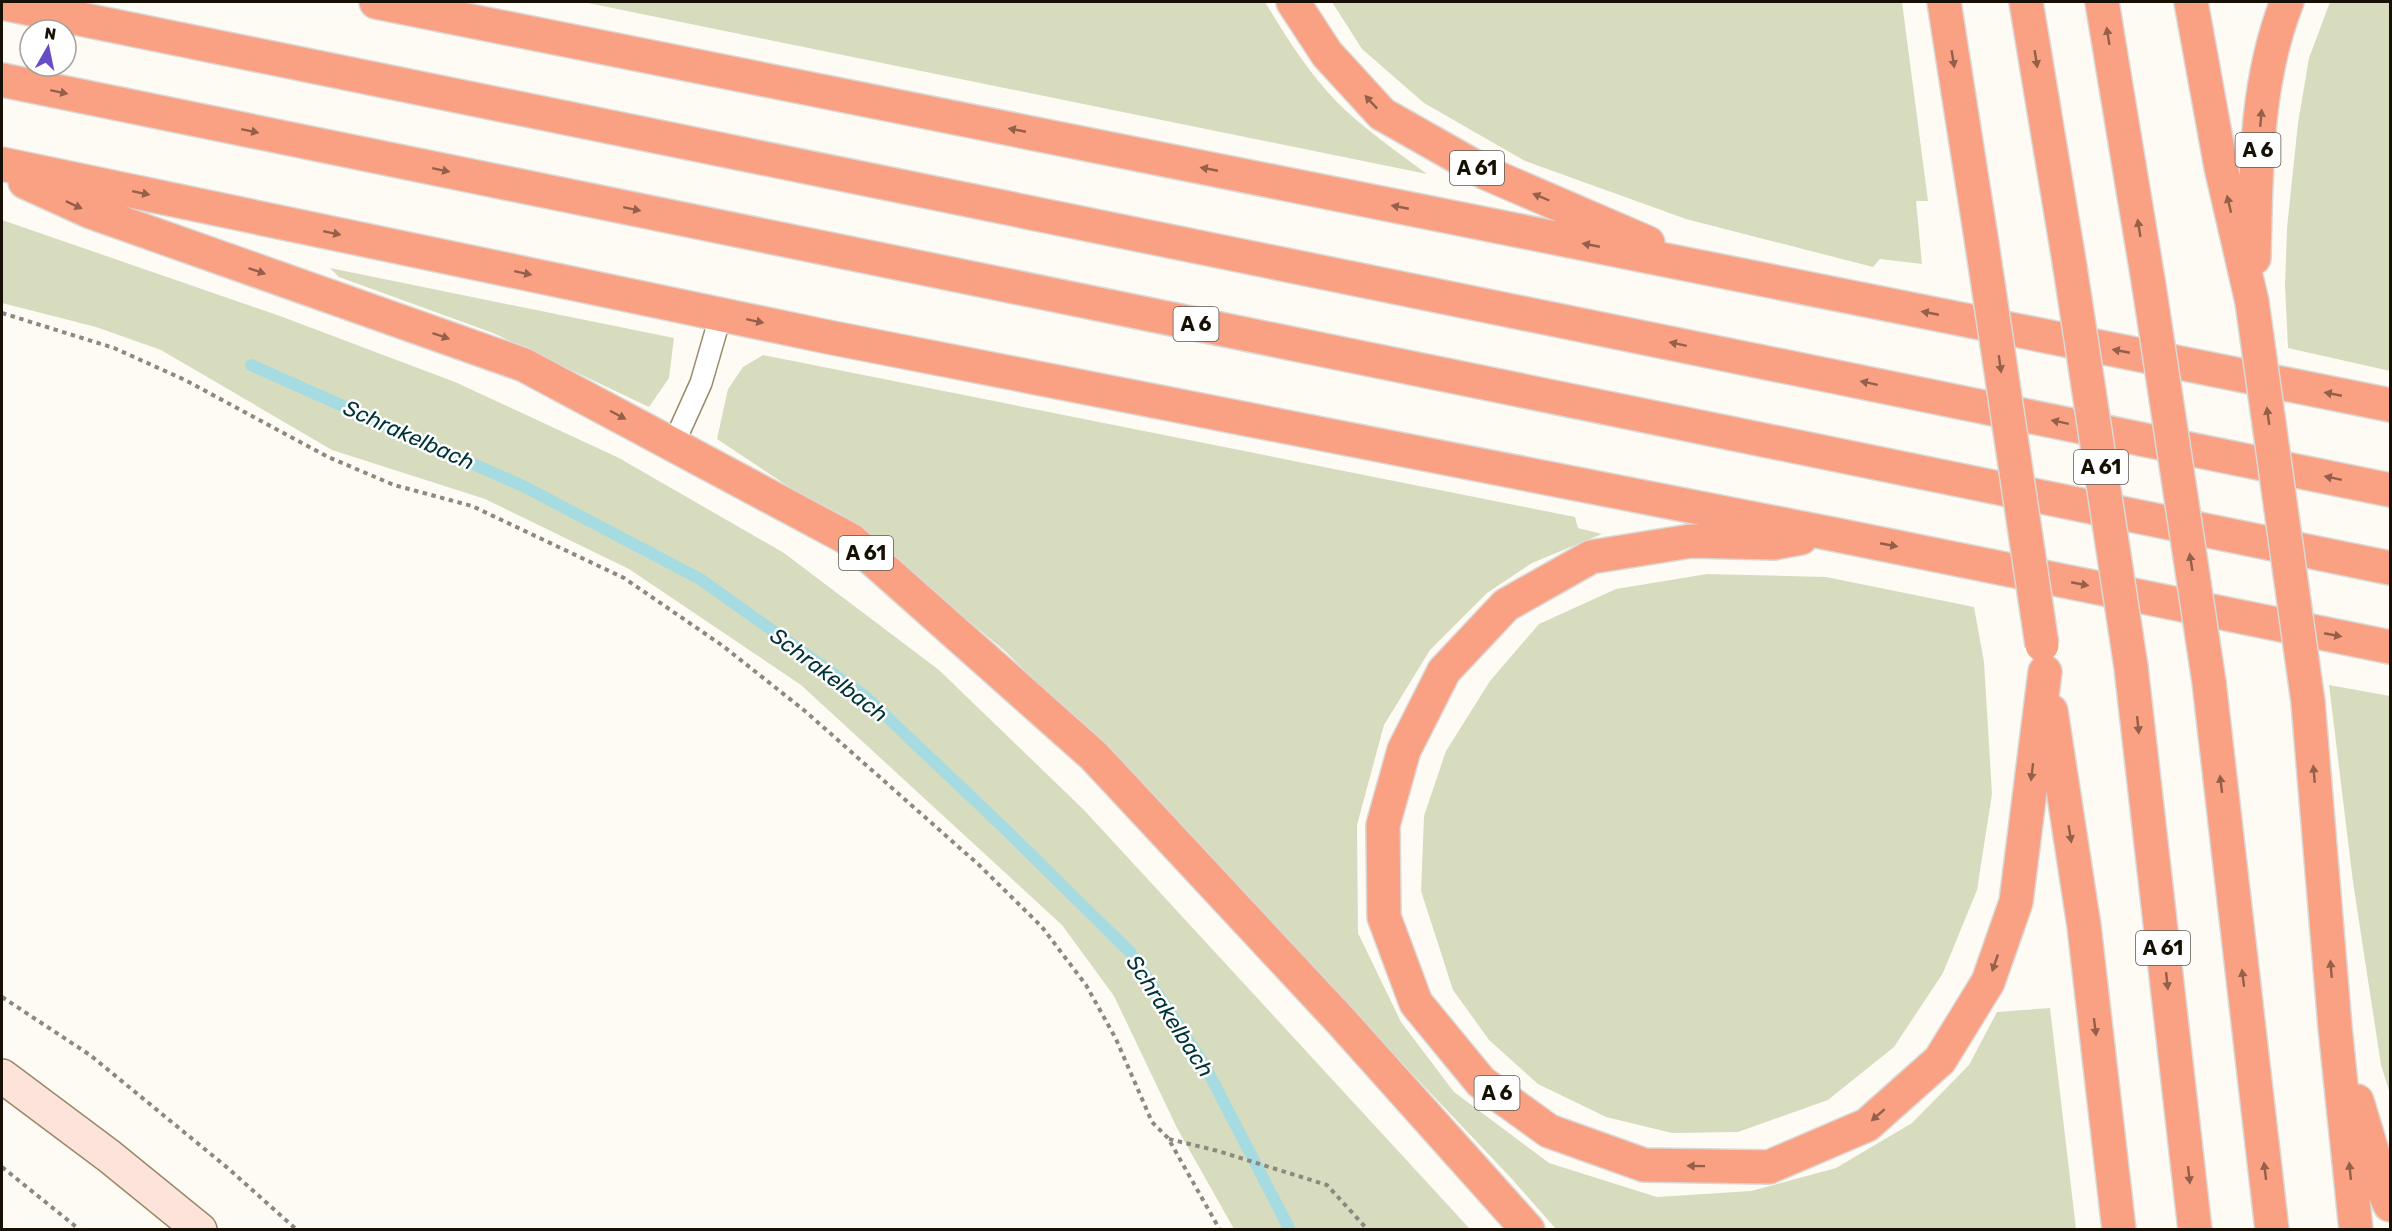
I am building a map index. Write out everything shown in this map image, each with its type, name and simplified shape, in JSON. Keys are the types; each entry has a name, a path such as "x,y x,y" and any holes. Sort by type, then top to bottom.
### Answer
{"highway":[{"path":"376,2 2391,405"},
{"name":"A 61","path":"1293,2 1327,54 1382,114 1486,174 1710,269"},
{"path":"1944,2 2084,926 2119,1230"},
{"name":"A 61","path":"2026,2 2132,667 2195,1230"},
{"path":"2102,2 2149,286 2209,682 2272,1230"},
{"path":"2191,2 2221,167 2252,302 2308,702 2356,1230"},
{"name":"A 6","path":"2252,302 2256,168 2265,76 2288,2"},
{"path":"2,3 2391,490"},
{"name":"A 6","path":"2,80 2391,568"},
{"path":"2,164 721,314 2391,647"},
{"name":"A 61","path":"2,171 91,212 524,365 851,540 1094,756 1341,1021 1528,1230"},
{"name":"A 6","path":"1832,534 1774,543 1691,541 1591,557 1506,605 1444,671 1404,750 1383,825 1384,917 1416,1003 1481,1082 1549,1131 1644,1165 1769,1167 1867,1125 1940,1060 1988,982 2016,902 2043,659"},
{"path":"2336,1027 2385,1194 2391,1205"}],"main road":[{"path":"2,1076 110,1156 200,1230"}],"lane":[{"path":"673,445 701,383 721,314"}],"path":[{"path":"2,314 114,348 185,381 328,458 383,480 472,506 624,578 723,646 805,711 979,865 1042,927 1086,985 1116,1039 1152,1122 1168,1138 1220,1230"},
{"path":"2,997 90,1055 229,1169 297,1230"},
{"path":"1168,1138 1327,1185 1368,1230"},
{"path":"2,1167 80,1230"}],"green space":[{"path":"583,2 1265,2 1289,41 1326,91 1369,131 1427,174"},
{"path":"1332,2 1902,2 1928,201 1916,201 1922,264 1880,259 1873,267 1686,219 1525,161 1424,103 1362,49"},
{"path":"2330,2 2390,2 2390,371 2288,348 2285,286 2287,228 2298,123 2309,58"},
{"path":"2,220 280,316 455,382 619,458 784,553 939,670 1084,810 1470,1229 1234,1229 1177,1128 1114,996 1062,925 801,685 629,569 485,499 332,450 161,350 96,327 2,303"},
{"path":"330,268 674,338 669,378 649,407 493,333 339,277"},
{"path":"763,355 1575,517 1578,528 1602,534 1532,563 1487,593 1430,650 1384,725 1357,825 1358,933 1401,1022 1454,1092 1549,1163 1657,1197 1751,1191 1836,1168 1912,1123 1969,1065 1997,1012 2050,1008 2076,1229 1556,1229 1511,1178 1156,803 1005,651 881,548 717,439 728,389 743,367"},
{"path":"1707,574 1826,577 1974,607 1984,662 1992,794 1977,890 1943,973 1894,1047 1828,1100 1738,1132 1672,1133 1606,1117 1538,1084 1489,1040 1453,990 1421,891 1424,816 1446,751 1490,681 1539,624 1616,589"},
{"path":"2329,685 2390,696 2390,1094 2381,1065 2353,882"}],"waterway":[{"name":"Schrakelbach","path":"251,365 525,487 700,579 866,697 1130,952 1205,1066 1290,1230"}]}
